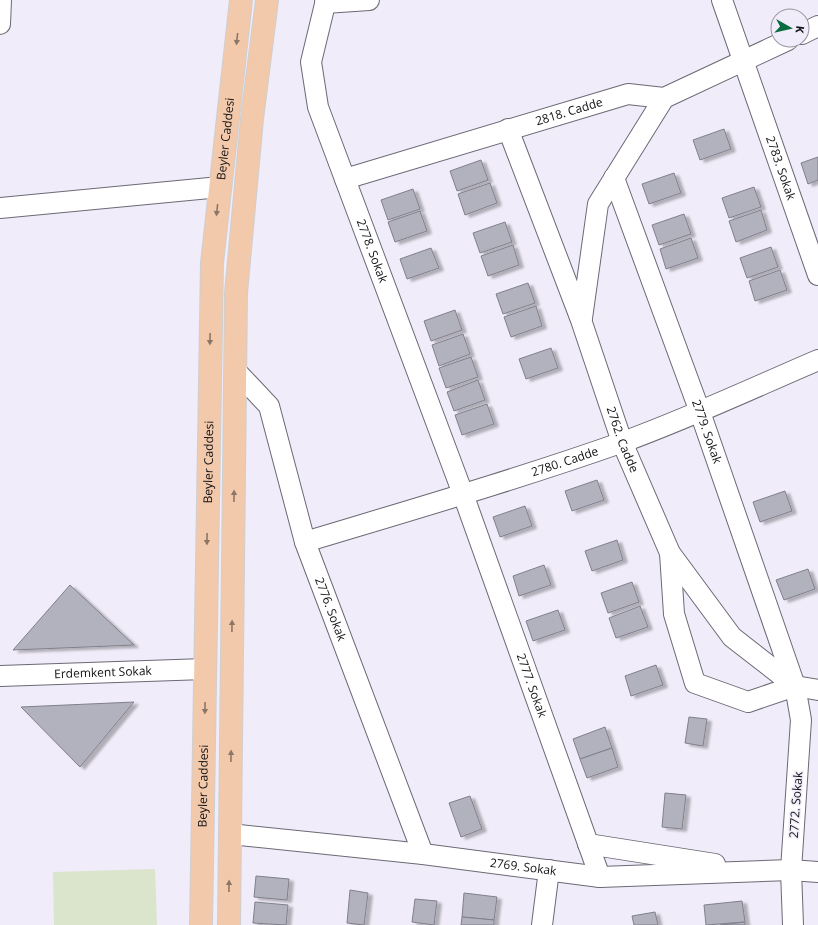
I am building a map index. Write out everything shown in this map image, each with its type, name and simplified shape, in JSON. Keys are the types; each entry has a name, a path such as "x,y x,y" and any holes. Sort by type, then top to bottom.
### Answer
{"main road":[{"name":"Beyler Caddesi","path":"201,925 212,263 241,0"},
{"name":"Beyler Caddesi","path":"229,925 236,293 252,119 267,0"},
{"path":"205,669 232,667"},
{"path":"203,833 230,834"}],"street":[{"path":"0,24 1,0"},
{"path":"326,2 369,0"},
{"name":"2783. Sokak","path":"722,0 742,62 818,274"},
{"name":"2778. Sokak","path":"326,2 310,62 318,107 463,494"},
{"path":"582,320 598,204 664,98 771,48"},
{"name":"2818. Cadde","path":"345,179 628,94 664,98"},
{"name":"2762. Cadde","path":"508,129 582,320 622,442 670,553 732,637 795,686 818,690"},
{"name":"2779. Sokak","path":"614,178 700,412 795,686"},
{"path":"0,208 220,187"},
{"name":"2780. Cadde","path":"305,542 463,494 622,442 700,412 818,360"},
{"name":"2776. Sokak","path":"235,370 269,406 305,542 423,854"},
{"name":"2777. Sokak","path":"463,494 600,877"},
{"path":"670,553 674,614 695,683 748,702 795,686"},
{"name":"Erdemkent Sokak","path":"0,676 205,669"},
{"name":"2772. Sokak","path":"793,925 791,870 801,720 795,686"},
{"name":"2769. Sokak","path":"230,834 423,854 600,877 791,870 818,872"},
{"path":"588,844 758,871"},
{"path":"542,925 549,870"}],"green space":[{"path":"155,869 157,925 54,925 53,872"}],"building":[{"path":"724,129 731,149 700,160 693,140"},
{"path":"818,157 818,180 808,184 801,163"},
{"path":"481,160 488,180 457,191 450,171"},
{"path":"674,173 681,193 649,204 642,184"},
{"path":"490,183 497,203 465,215 458,194"},
{"path":"754,187 761,207 729,218 722,198"},
{"path":"413,189 420,209 388,220 381,200"},
{"path":"761,210 767,230 736,242 729,221"},
{"path":"420,211 427,231 395,242 388,222"},
{"path":"684,214 691,234 659,245 652,225"},
{"path":"505,222 512,242 480,253 473,233"},
{"path":"691,238 698,258 666,269 660,249"},
{"path":"513,245 519,265 488,276 481,256"},
{"path":"771,247 778,267 747,278 740,258"},
{"path":"431,248 439,268 407,279 400,259"},
{"path":"780,270 787,290 755,301 749,281"},
{"path":"528,283 535,303 503,314 496,294"},
{"path":"536,306 542,326 511,337 504,317"},
{"path":"455,310 462,330 431,341 424,321"},
{"path":"463,334 470,354 439,366 432,345"},
{"path":"551,348 558,368 526,379 519,359"},
{"path":"471,357 478,377 446,388 439,368"},
{"path":"478,380 485,400 454,411 447,392"},
{"path":"487,404 494,424 462,435 455,415"},
{"path":"597,480 604,500 572,511 565,491"},
{"path":"785,491 792,511 760,522 753,502"},
{"path":"525,506 532,526 500,537 493,517"},
{"path":"617,540 623,560 592,571 585,551"},
{"path":"544,565 551,585 519,596 513,576"},
{"path":"808,569 815,589 784,600 776,580"},
{"path":"632,582 639,602 608,613 601,593"},
{"path":"70,585 134,645 13,650"},
{"path":"640,606 648,627 616,638 609,618"},
{"path":"558,610 565,630 533,641 526,621"},
{"path":"656,665 663,685 631,696 625,676"},
{"path":"134,702 80,767 21,707"},
{"path":"689,717 707,719 703,746 685,743"},
{"path":"605,727 612,748 580,759 573,739"},
{"path":"612,748 618,767 587,778 580,759"},
{"path":"665,793 686,795 682,829 662,827"},
{"path":"470,796 482,829 461,837 449,803"},
{"path":"256,876 289,879 287,900 254,897"},
{"path":"350,890 368,893 364,925 347,923"},
{"path":"464,893 497,897 494,920 462,917"},
{"path":"415,899 437,901 434,925 412,922"},
{"path":"742,901 745,922 706,925 704,905"},
{"path":"255,902 288,905 286,925 253,923"},
{"path":"655,912 658,925 634,925 632,916"},
{"path":"462,917 494,920 494,925 461,925"},
{"path":"745,922 745,925 720,925"}]}
